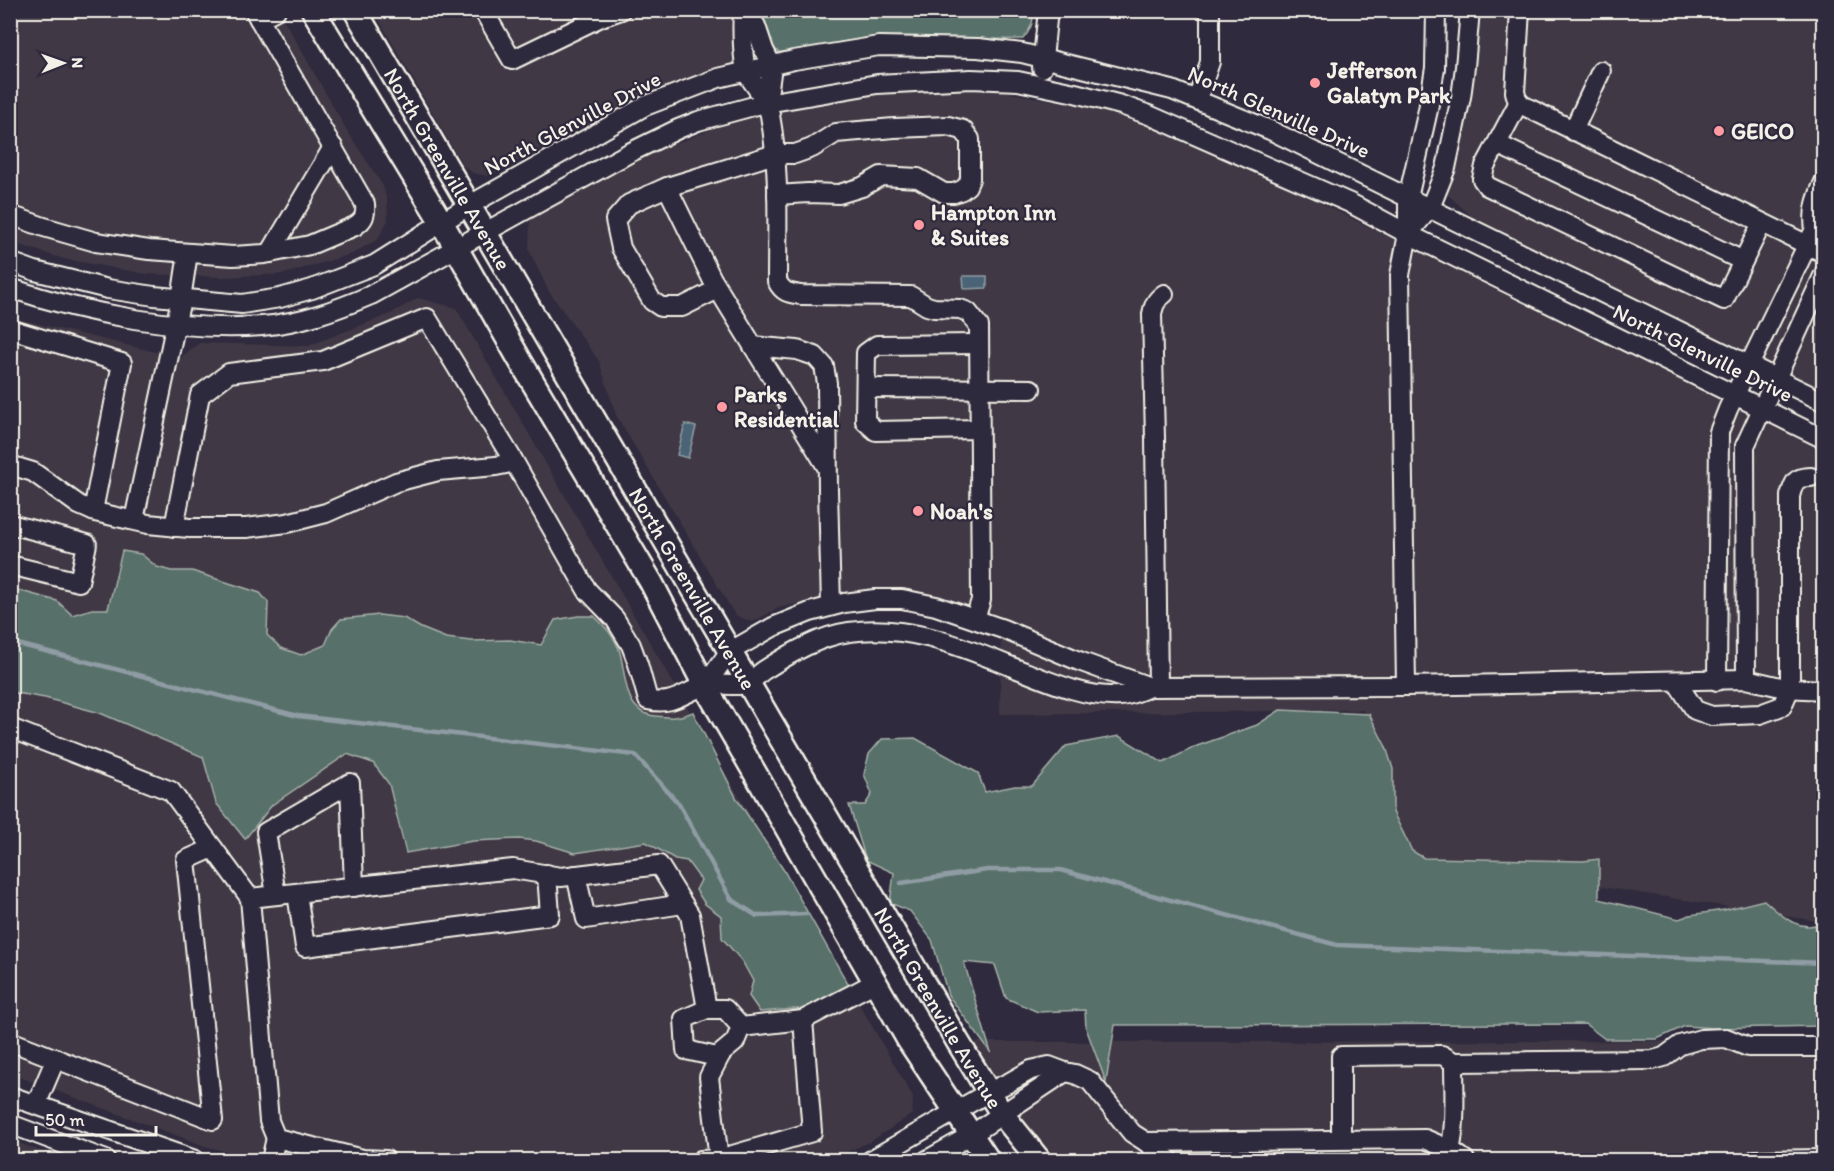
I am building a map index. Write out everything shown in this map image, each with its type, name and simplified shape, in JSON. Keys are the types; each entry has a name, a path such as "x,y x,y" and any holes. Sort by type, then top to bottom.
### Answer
{"main road":[{"name":"North Greenville Avenue","path":"313,10 442,222 521,362 651,582 705,686 909,1041 988,1161"},
{"name":"North Greenville Avenue","path":"355,10 747,684 1002,1114 1039,1161"}],"street":[{"path":"10,215 96,242 149,250 233,256 270,253 310,245 362,222 366,214 365,204 257,15 276,10"},
{"path":"483,10 512,60 601,17 621,10"},
{"path":"745,10 756,26 772,66 767,103"},
{"path":"745,10 742,24 747,72 767,103 770,113 777,195 777,281 781,289 788,293 801,295 911,296 934,308 960,309 968,312 979,326 981,600 975,619"},
{"path":"1040,85 1048,10"},
{"path":"1197,100 1210,62 1210,10"},
{"path":"1406,686 1400,275 1408,234 1408,198 1435,68 1436,10"},
{"path":"1408,234 1430,208 1446,168 1461,97 1470,10"},
{"path":"1520,10 1515,92 1519,102 1531,111 1762,223 1817,240"},
{"name":"North Glenville Drive","path":"10,262 35,271 108,289 181,299 242,304 280,298 312,289 374,265 468,206 645,106 718,78 794,60 879,46 978,48 1022,53 1172,90 1270,130 1824,402"},
{"path":"1573,131 1601,71"},
{"name":"North Glenville Drive","path":"10,288 47,300 142,320 176,324 263,326 299,320 335,310 371,295 629,153 698,121 767,103 877,84 971,79 1018,81 1075,93 1149,115 1350,203 1761,410 1824,439"},
{"path":"1519,102 1485,166 1482,179 1487,186 1724,300 1762,223"},
{"path":"718,289 682,307 661,307 652,301 621,248 615,220 629,204 667,187 775,154 795,154 812,148 836,133 894,128 954,127 963,130 970,139 970,179 967,186 954,193 944,193 918,178 881,176 862,187 838,194 777,195"},
{"path":"1497,144 1743,261"},
{"path":"270,253 333,147"},
{"path":"1717,681 1719,432 1749,366 1817,240 1814,220 1816,200 1824,183"},
{"path":"667,187 718,289 827,467"},
{"path":"134,520 176,324 188,253"},
{"path":"1746,679 1744,446 1824,274"},
{"path":"1154,687 1156,467 1152,314 1157,299 1164,294"},
{"path":"174,527 200,394 228,373 323,361 427,318 513,460 587,590 615,618 632,645 648,700 655,702 672,701 705,686 747,684 779,661 826,638 871,629 911,632 951,644 1047,682 1080,691 1122,697 1154,687 1406,686 1746,679 1790,688 1824,690"},
{"path":"10,329 122,363 93,511"},
{"path":"979,344 877,345 866,353 865,421 876,430 980,429"},
{"path":"753,346 797,350 815,356 824,366 827,383 831,606"},
{"path":"866,388 1031,389"},
{"path":"10,465 33,472 79,505 93,511 148,524 174,527 246,528 287,523 326,513 396,482 438,471 496,466 513,460"},
{"path":"1676,681 1695,710 1712,716 1760,714 1782,706 1790,688 1790,496 1794,483 1802,477 1811,477"},
{"path":"10,524 87,544 79,582 10,565"},
{"path":"705,686 729,652 773,627 831,606 874,598 902,598 975,619 1154,687"},
{"path":"10,729 171,791 250,898 269,1121 276,1138 271,1161"},
{"path":"276,896 266,832 350,783 354,887"},
{"path":"10,1041 213,1120 186,860 213,848"},
{"path":"250,898 513,869 561,877 659,865 690,915 708,1009"},
{"path":"297,893 305,947 550,915 547,874"},
{"path":"576,875 586,919 683,904"},
{"path":"741,1027 803,1020 876,982"},
{"path":"708,1009 725,1009 741,1027 735,1042 717,1057 686,1050 684,1019 708,1009"},
{"path":"721,1054 710,1077 713,1160 812,1132 803,1020"},
{"path":"1341,1139 1341,1056 1442,1055 1454,1062 1653,1060 1664,1057 1680,1045 1701,1039 1726,1038 1748,1047 1824,1047"},
{"path":"36,1105 56,1058"},
{"path":"1454,1062 1454,1157"},
{"path":"871,1161 989,1092 1031,1070 1049,1066 1075,1074 1090,1082 1132,1133 1168,1161"},
{"path":"927,1161 1065,1072"},
{"path":"10,1096 195,1161"},
{"path":"10,1124 106,1161"},
{"path":"276,1138 363,1159 386,1161"},
{"path":"1146,1142 1425,1139 1454,1157"},
{"path":"1755,1161 1824,1159"}],"shaded area":[{"path":"10,11 279,11 346,129 383,186 387,200 388,220 378,239 352,254 284,274 224,277 147,274 64,259 11,242"},
{"path":"374,11 728,11 737,53 733,64 727,69 607,111 502,170 487,176 473,173 463,166"},
{"path":"1478,11 1823,11 1823,391 1475,219 1447,194 1458,151 1476,53"},
{"path":"883,90 1000,91 1115,112 1221,154 1823,451 1823,922 1375,851 1363,710 1000,714 1001,628 959,608 916,592 851,591 779,608 752,622 735,615 616,415 599,361 548,290 529,250 530,220 645,156 745,116 812,95"},
{"path":"418,298 456,308 913,1097 912,1114 870,1142 827,1160 257,1160 205,1146 11,1074 10,317 180,358 199,343 308,346 390,314"},
{"path":"1823,1041 1823,1160 1058,1160 1021,1117 970,1042"},
{"path":"11,1140 64,1160 11,1160"}],"green space":[{"path":"759,11 1034,11 1031,26 1023,39 878,40 787,53 779,52 772,47"},
{"path":"122,551 141,554 157,567 171,571 192,571 260,593 268,602 267,635 281,648 301,655 325,645 332,629 341,619 379,615 404,618 446,638 471,641 510,640 541,645 555,620 594,616 617,644 628,691 637,708 645,713 667,717 693,712 737,799 783,869 849,986 807,1010 760,1012 749,996 753,981 742,961 722,938 721,916 705,904 696,890 701,880 687,861 675,859 646,842 575,853 536,841 519,839 473,841 406,853 389,784 373,763 347,754 272,805 245,839 216,803 203,757 100,713 45,698 11,692 10,588 57,601 72,615 92,609 108,609"},
{"path":"1280,710 1369,714 1386,747 1393,769 1393,812 1412,851 1424,858 1583,861 1599,859 1599,899 1679,919 1764,900 1784,917 1798,924 1814,926 1823,923 1823,1026 1714,1028 1685,1026 1657,1039 1605,1039 1585,1024 1115,1025 1106,1082 1086,1028 1085,1010 1038,1012 1006,998 995,965 964,962 991,1053 948,995 932,940 910,911 890,903 894,873 866,860 849,805 865,805 872,794 864,774 869,754 882,739 915,738 978,773 985,792 1015,786 1032,786 1066,746 1119,736 1163,763 1197,746 1257,725"}],"water":[{"path":"963,276 987,276 987,288 964,289"},
{"path":"685,424 696,427 688,458 677,455"}],"waterway":[{"path":"10,642 298,716 635,755 679,804 731,899 757,916 807,914"},
{"path":"901,883 987,870 1060,870 1337,945 1824,963"}],"place":[{"name":"Jefferson Galatyn Park","path":"1315,83"},
{"name":"GEICO","path":"1719,131"},
{"name":"Hampton Inn & Suites","path":"919,225"},
{"name":"Parks Residential","path":"722,407"},
{"name":"Noah's","path":"918,511"}]}
